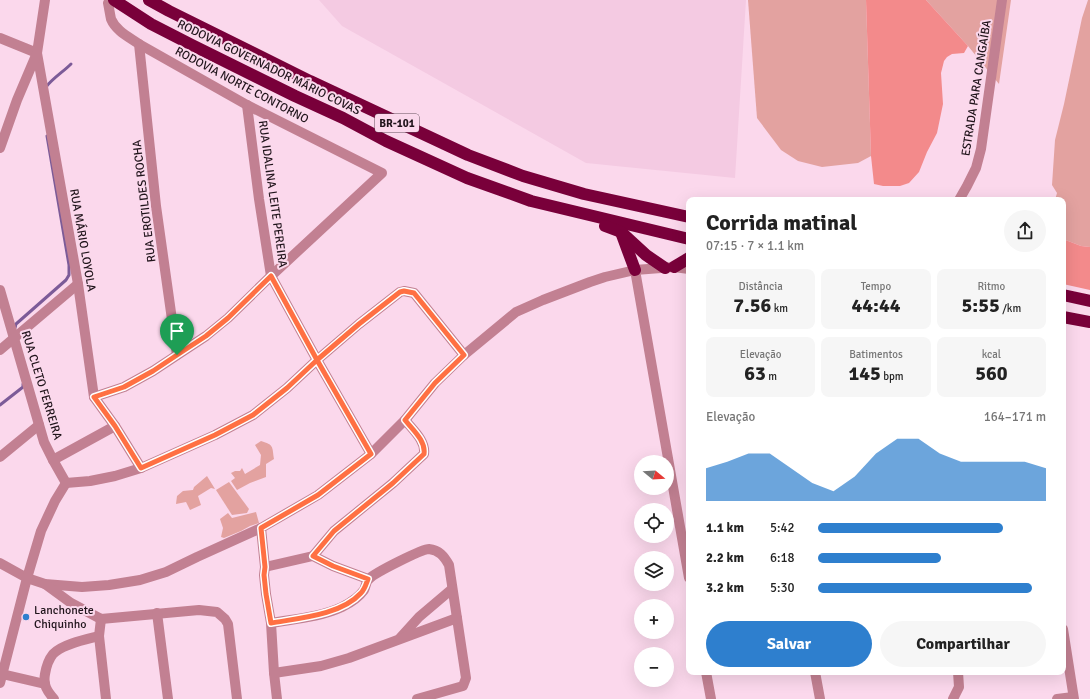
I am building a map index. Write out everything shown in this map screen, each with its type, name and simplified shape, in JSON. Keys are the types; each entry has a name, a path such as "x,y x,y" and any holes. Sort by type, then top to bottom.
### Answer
{"highway":[{"name":"RODOVIA GOVERNADOR MÁRIO COVAS","path":"149,0 174,14 310,81 468,155 523,176 584,194 686,216"},
{"name":"RODOVIA GOVERNADOR MÁRIO COVAS","path":"111,2 151,24 294,96 343,118 386,141 467,178 531,201 686,238"},
{"path":"585,214 603,225 621,232 646,255 670,267 686,260"},
{"path":"621,232 635,270"},
{"path":"1066,296 1090,301"},
{"path":"1066,318 1090,322"}],"street":[{"path":"0,148 38,53 45,0"},
{"path":"98,0 111,2"},
{"name":"ESTRADA PARA CANGAÍBA","path":"961,197 976,168 981,149 1002,0"},
{"name":"RODOVIA NORTE CONTORNO","path":"111,2 111,18 114,24 122,32 139,44 247,105 382,172 271,276"},
{"path":"0,38 38,53"},
{"name":"RUA EROTILDES ROCHA","path":"139,44 156,206 177,355"},
{"name":"RUA MÁRIO LOYOLA","path":"38,53 78,284 94,397 115,426 141,468"},
{"name":"RUA IDALINA LEITE PEREIRA","path":"247,105 271,276 371,454"},
{"path":"0,563 27,578 44,584 82,587 109,586 140,580 166,572 261,528 318,495 371,454 405,420 435,383 464,355 516,312 543,300 605,277 635,270 670,267 686,269"},
{"path":"635,270 686,561"},
{"path":"94,397 124,387 153,371 206,336 228,318 271,276"},
{"path":"0,350 78,284"},
{"name":"RUA CLETO FERREIRA","path":"0,290 44,442 66,484"},
{"path":"44,684 1,678 41,531 54,501 66,484 115,476 141,468 215,435 253,415 287,388 359,324 400,292 404,291 414,293 464,355"},
{"path":"265,567 313,556 334,531 393,483 424,454 424,445 405,420"},
{"path":"0,457 39,425"},
{"path":"53,460 115,426"},
{"path":"261,528 265,567 265,588 271,623 277,699"},
{"path":"271,623 323,614 343,606 355,599 361,593 368,579 389,566 426,549 438,551 444,556 449,565 466,673 466,682 463,686 417,699"},
{"path":"313,556 333,566 368,579"},
{"path":"44,584 71,603 101,619 199,610 217,612 228,624 237,699"},
{"path":"397,641 419,617 452,589"},
{"path":"158,613 168,699"},
{"path":"274,673 321,666 349,658 457,618"},
{"path":"101,619 99,636 106,699"},
{"path":"54,699 47,692 44,684 46,670 53,654 58,650 75,643 99,636"},
{"path":"1057,699 1074,698 1066,648"},
{"path":"707,675 711,699"},
{"path":"816,675 820,699"},
{"path":"956,698 959,686 958,675"}],"shaded area":[{"path":"319,0 746,0 735,178 586,163 342,26"},
{"path":"748,0 866,0 871,156 858,163 822,167 798,161 781,150 757,118"},
{"path":"866,0 926,0 968,46 964,53 952,54 944,61 941,73 943,104 937,133 919,172 909,183 900,186 883,186 874,184 871,156"},
{"path":"926,0 1011,0 999,84 968,46"},
{"path":"1088,0 1090,0 1090,247 1081,246 1066,240 1066,197 1056,197 1057,193 1052,185 1055,140 1082,18"},
{"path":"1066,240 1081,246 1090,247 1090,290 1066,285"},
{"path":"261,441 270,445 273,451 274,459 266,464 266,477 237,490 231,481 235,478 231,473 240,471 242,468 245,474 260,465 261,455 255,445"},
{"path":"207,476 215,489 211,488 198,496 201,505 190,510 186,502 176,504 177,496 183,491 193,490 194,487"},
{"path":"229,482 249,509 247,513 232,515 216,490"},
{"path":"256,512 259,523 224,538 221,537 223,528 220,519 228,513 232,518"}],"waterway":[{"path":"46,87 71,64"},
{"path":"15,328 16,324 66,280 69,275 69,265 47,136"},
{"path":"0,405 23,387 23,384"}],"place":[{"name":"Lanchonete Chiquinho","path":"26,617"}],"route":[{"path":"177,355 153,371 124,387 94,397 115,426 141,468 215,435 253,415 287,388 317,360 359,324 400,292 404,291 414,293 464,355 435,383 405,420 424,445 424,454 393,483 334,531 313,556 333,566 368,579 361,593 355,599 343,606 323,614 271,623 264,575 265,567 261,528 288,514 318,495 371,454 317,360 271,276 228,318 206,336 177,355"}]}
